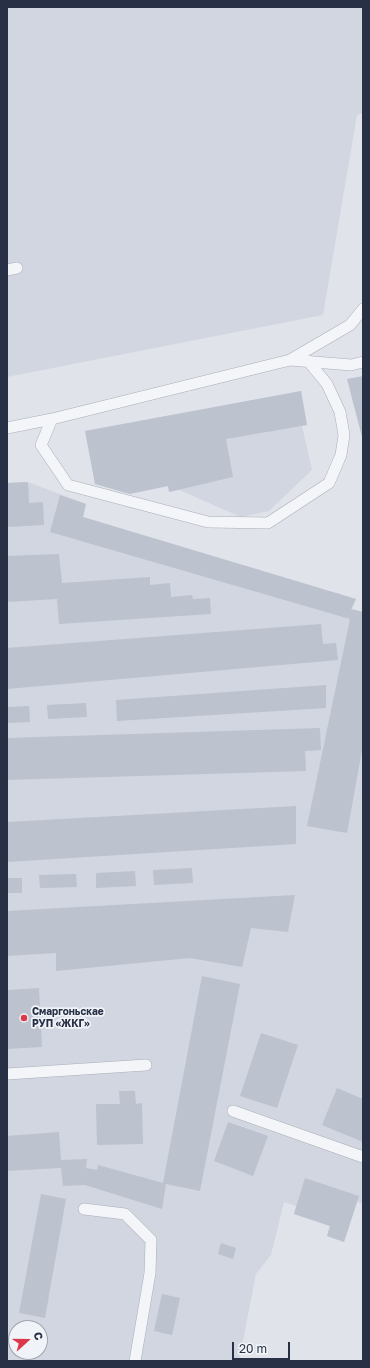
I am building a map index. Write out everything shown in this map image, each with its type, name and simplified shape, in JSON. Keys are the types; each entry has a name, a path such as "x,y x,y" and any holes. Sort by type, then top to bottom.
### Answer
{"lane":[{"path":"7,428 52,419 290,360 350,325 362,311"},
{"path":"290,360 351,365 363,362"},
{"path":"52,419 41,445 68,485 208,522 268,523 329,483 341,455 344,436 340,412 327,384 308,361"},
{"path":"7,1074 146,1065"},
{"path":"233,1111 363,1157"},
{"path":"84,1209 125,1214 151,1240 150,1273 135,1361"}],"shaded area":[{"path":"7,7 363,7 363,113 357,115 323,315 7,377"},
{"path":"301,391 307,425 302,426 312,470 269,511 241,517 179,490 169,492 168,486 126,493 95,484 85,431"},
{"path":"28,482 86,504 83,517 356,599 352,609 363,612 363,1204 357,1202 344,1242 327,1236 330,1226 294,1214 296,1206 284,1202 271,1255 256,1274 239,1361 7,1361 7,483"}],"building":[{"path":"363,376 363,437 362,437 347,379"},
{"path":"301,391 307,425 226,439 233,477 169,492 168,486 130,494 95,484 85,431"},
{"path":"28,482 29,503 43,502 44,525 7,527 7,483"},
{"path":"60,495 86,504 83,517 356,599 351,609 363,612 363,745 347,833 307,826 350,619 50,532"},
{"path":"59,554 62,583 150,577 150,585 170,583 171,597 192,595 193,599 210,598 211,614 59,624 57,599 7,602 7,556"},
{"path":"321,624 323,644 336,643 338,660 7,689 7,648"},
{"path":"326,685 326,708 117,721 116,700"},
{"path":"86,703 87,717 48,719 47,705"},
{"path":"29,706 30,722 7,723 7,707"},
{"path":"320,728 321,750 305,751 306,771 7,780 7,738"},
{"path":"296,806 296,844 7,862 7,822"},
{"path":"192,868 193,883 154,885 153,870"},
{"path":"135,871 136,886 96,888 96,873"},
{"path":"76,874 77,887 40,888 39,875"},
{"path":"7,878 22,878 22,893 7,893"},
{"path":"295,895 288,932 251,928 242,967 190,958 56,971 56,953 7,956 7,911"},
{"path":"202,976 240,984 200,1191 166,1184 162,1209 85,1185 63,1186 61,1168 7,1171 7,1136 59,1132 61,1160 87,1159 86,1168 97,1170 98,1165 163,1183"},
{"name":"Смаргоньскае РУП «ЖКГ»","path":"39,988 42,1047 7,1049 7,990"},
{"path":"261,1033 298,1045 277,1108 240,1096"},
{"path":"337,1088 363,1099 363,1142 322,1125"},
{"path":"119,1091 135,1091 136,1104 142,1103 143,1144 97,1145 96,1104 120,1104"},
{"path":"228,1122 268,1136 253,1176 214,1161"},
{"path":"305,1178 359,1196 344,1242 327,1236 330,1226 294,1214"},
{"path":"41,1194 66,1199 45,1318 19,1313"},
{"path":"221,1243 236,1248 233,1259 218,1254"},
{"path":"162,1294 180,1298 172,1335 154,1331"}],"place":[{"name":"Смаргоньскае РУП «ЖКГ»","path":"24,1018"}]}
